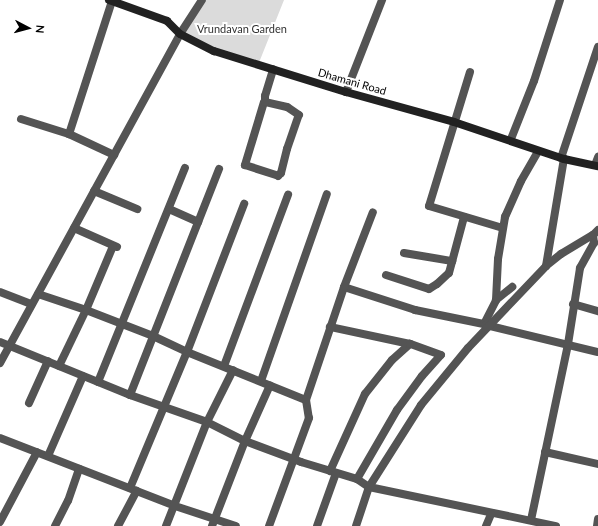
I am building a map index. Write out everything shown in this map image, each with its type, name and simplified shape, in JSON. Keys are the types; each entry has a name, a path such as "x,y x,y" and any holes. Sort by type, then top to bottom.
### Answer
{"main road":[{"name":"Dhamani Road","path":"111,1 167,21 180,34 214,51 346,92 454,122 511,140 538,151 596,165"}],"street":[{"path":"0,363 180,34 202,0"},
{"path":"346,92 382,0"},
{"path":"511,140 534,81 560,0"},
{"path":"69,134 111,1"},
{"path":"546,266 562,158 598,47"},
{"path":"264,102 245,165 278,176 281,173 299,115 287,107 265,102 273,69"},
{"path":"470,72 429,206 503,228"},
{"path":"21,119 69,134 114,155"},
{"path":"487,325 496,300 498,259 505,217 521,181 538,151"},
{"path":"596,165 598,157"},
{"path":"98,382 185,168"},
{"path":"130,395 219,169"},
{"path":"94,191 136,210"},
{"path":"261,381 327,194"},
{"path":"224,366 288,195"},
{"path":"118,526 244,204"},
{"path":"169,209 198,222"},
{"path":"269,526 309,418 306,400 330,327 373,212"},
{"path":"386,275 429,289 449,273 464,217"},
{"path":"59,366 115,247 74,228"},
{"path":"356,526 369,487 421,405 487,325 546,266 561,254 595,233"},
{"path":"531,520 568,344 573,304 580,268 594,244 595,233"},
{"path":"404,253 452,261"},
{"path":"344,287 415,310 487,325 598,352"},
{"path":"496,300 512,287"},
{"path":"0,292 32,304"},
{"path":"38,294 86,310 153,336 187,352 306,400"},
{"path":"573,304 598,311"},
{"path":"330,327 410,344 441,355 422,376 397,410 357,479"},
{"path":"0,342 130,395 165,406 207,422 245,441 293,459 357,479 369,487 492,514 531,520 556,526"},
{"path":"317,526 333,472 365,394 392,360 410,344"},
{"path":"29,403 48,362"},
{"path":"166,526 176,506 207,422 232,370"},
{"path":"48,456 83,376"},
{"path":"214,522 245,441 270,385"},
{"path":"0,438 214,522 236,526"},
{"path":"0,522 38,452"},
{"path":"545,452 598,464"},
{"path":"55,526 68,501 79,469"},
{"path":"486,526 492,514"},
{"path":"597,526 598,519"}],"green space":[{"name":"Vrundavan Garden","path":"202,0 284,0 258,65 180,34"}]}
